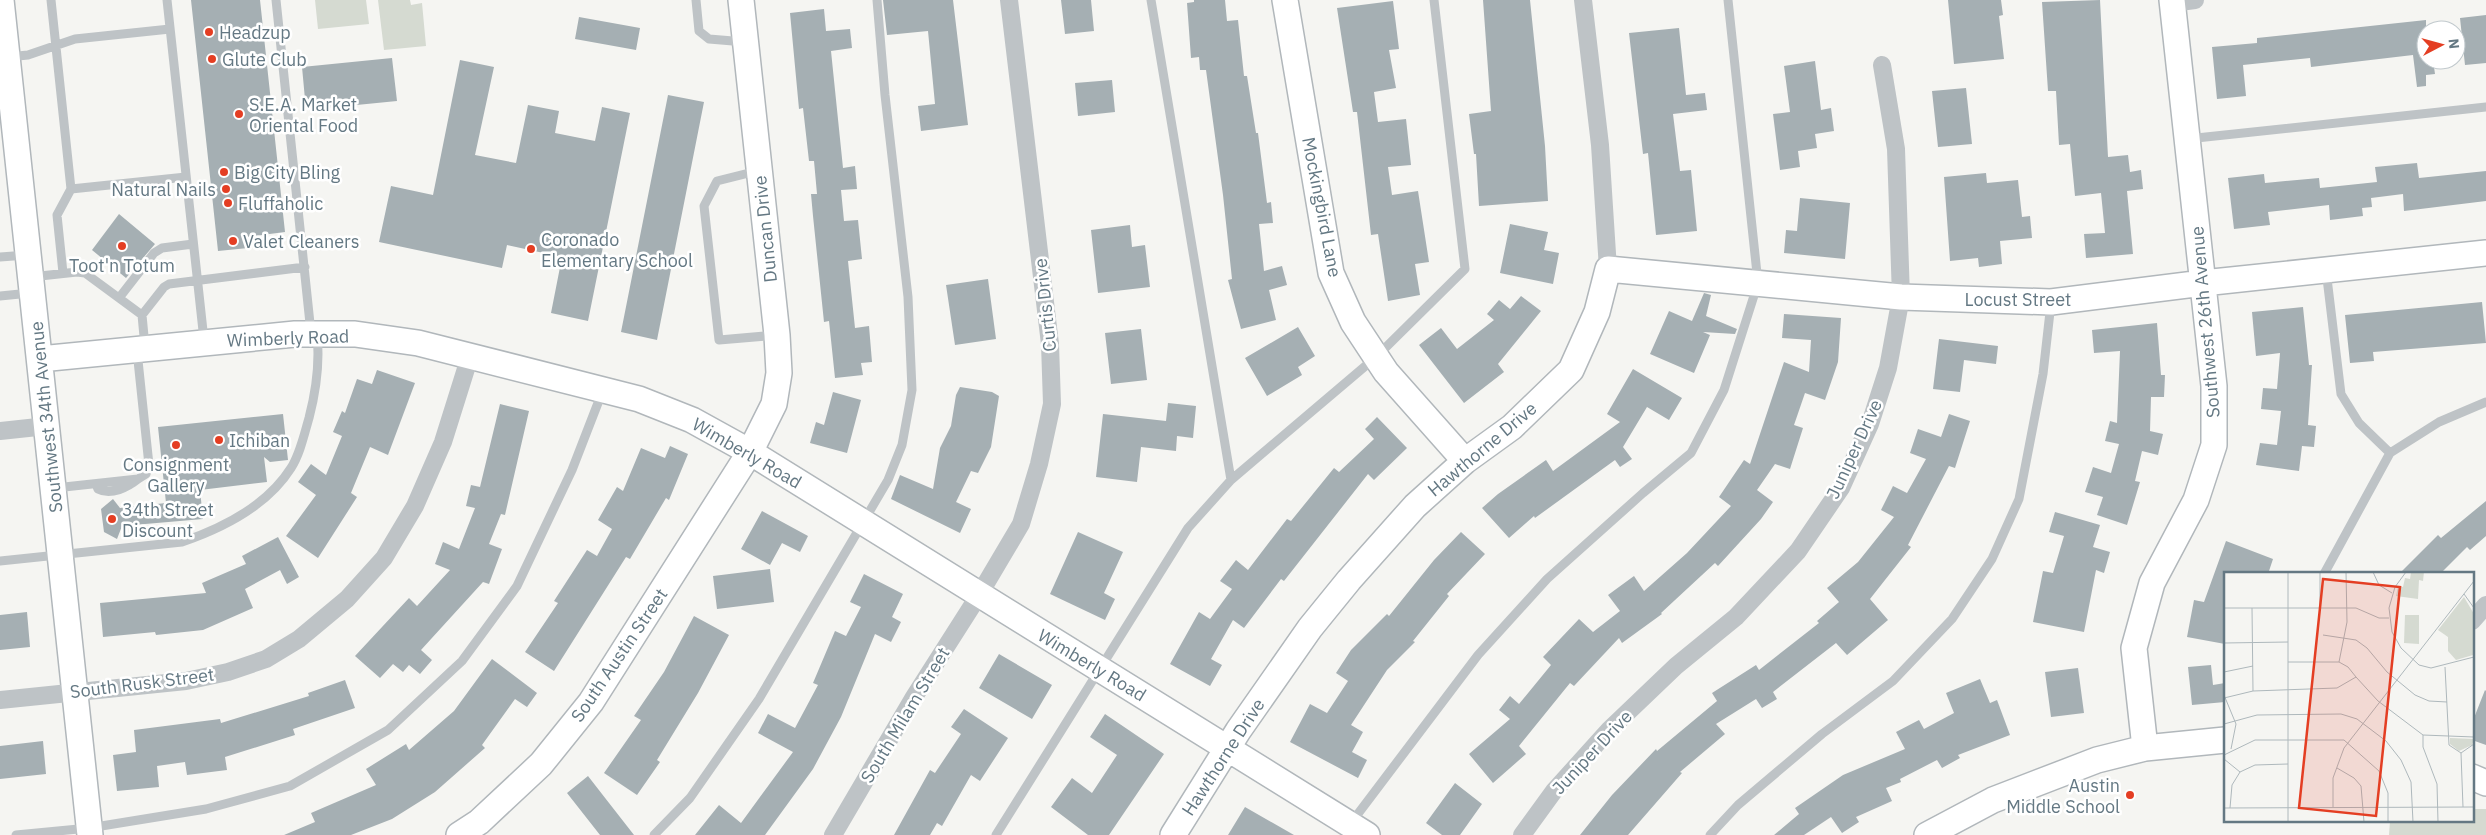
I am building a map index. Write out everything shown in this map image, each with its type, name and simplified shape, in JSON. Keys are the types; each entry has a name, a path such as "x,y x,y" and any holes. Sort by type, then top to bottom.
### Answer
{"main road":[{"name":"Duncan Drive","path":"741,0 777,335 779,373 774,404 750,452"},
{"name":"Mockingbird Lane","path":"1285,0 1331,273 1353,322 1386,372 1466,461"},
{"name":"Southwest 26th Avenue","path":"2145,748 2134,648 2152,583 2196,500 2214,445 2214,386 2187,139 2180,1"},
{"name":"Southwest 34th Avenue","path":"1,7 8,57 6,93 31,275 90,831"},
{"name":"Locust Street","path":"1608,269 1901,297 2051,302 2203,283 2486,253"},
{"name":"Hawthorne Drive","path":"1173,835 1227,747 1310,628 1349,580 1415,506 1466,461 1512,427 1571,370 1597,312 1608,269"},
{"name":"Wimberly Road","path":"40,359 314,333 355,334 418,343 639,399 692,420 750,452 979,596 1227,747 1354,831"},
{"name":"South Austin Street","path":"460,835 479,822 541,764 591,702 750,452"},
{"path":"1926,835 1993,800 2098,760 2145,748 2224,740"},
{"path":"2474,778 2486,783"}],"street":[{"name":"Curtis Drive","path":"979,596 1021,524 1039,464 1052,404 1050,344 1009,0"},
{"name":"Hawthorne Drive","path":"1583,0 1600,145 1608,269"},
{"name":"Juniper Drive","path":"1522,835 1554,791 1609,730 1676,666 1736,617 1798,550 1841,488 1870,424 1888,368 1901,297 1896,150 1882,65"},
{"name":"South Rusk Street","path":"0,700 186,681 228,672 266,659 299,639 347,598 384,558 414,506 443,442 470,356"},
{"path":"0,431 47,426"},
{"name":"South Milam Street","path":"833,835 914,697 979,596"},
{"path":"2474,619 2486,605"}],"lane":[{"path":"51,0 72,189 57,216 63,274"},
{"path":"167,0 204,342"},
{"path":"0,561 182,542 209,533 244,514 269,494 291,468 301,445 314,400 318,349 305,267 276,0"},
{"path":"696,0 699,31 709,40 746,42"},
{"path":"654,835 690,798 759,699 888,480 902,445 912,390 908,297 885,94 877,0"},
{"path":"1151,0 1231,480"},
{"path":"996,835 1188,528 1231,480 1376,357 1465,269 1434,0"},
{"path":"1354,831 1478,655 1541,586 1643,492 1691,453 1724,390 1758,283 1728,0"},
{"path":"8,57 28,55 75,39 170,29"},
{"path":"2187,139 2486,107"},
{"path":"759,171 717,182 704,206 719,340 777,335"},
{"path":"72,189 186,177"},
{"path":"118,298 154,253 162,248 193,244"},
{"path":"0,257 31,275 77,272 84,274 142,315"},
{"path":"53,488 138,479 146,474 149,465 141,348 142,315 164,287 170,284 305,267"},
{"path":"2326,270 2341,394 2359,423 2390,453"},
{"path":"0,296 31,275"},
{"path":"1710,835 1738,805 1822,734 1893,681 1952,619 1992,559 2019,499 2043,374 2051,302"},
{"path":"16,835 90,831 206,808 290,786 388,730 462,661 517,586 572,470 604,389"},
{"path":"2325,572 2390,453 2439,422 2486,402"}],"shaded area":[{"path":"315,0 366,0 369,24 318,29"},
{"path":"378,0 410,0 411,5 422,3 426,46 384,50"},
{"path":"2474,809 2486,809 2486,835 2389,835 2390,822 2474,822"}],"building":[{"path":"191,0 260,0 285,232 247,237 248,248 218,251"},
{"path":"883,0 953,0 968,125 921,131 918,106 935,104 928,31 887,35"},
{"path":"1061,0 1091,0 1094,31 1065,34"},
{"path":"1194,0 1225,0 1227,21 1238,20 1244,76 1247,76 1256,133 1258,133 1267,203 1271,202 1273,223 1259,224 1264,271 1282,266 1287,285 1269,290 1276,320 1241,329 1228,280 1232,279 1206,70 1200,70 1199,57 1191,58 1187,3 1194,2"},
{"path":"1483,0 1530,0 1545,146 1548,201 1479,206 1476,154 1474,154 1469,114 1491,111"},
{"path":"1948,0 2001,0 2003,15 1999,16 2004,59 1954,64"},
{"path":"2100,0 2108,157 2128,155 2130,172 2141,170 2143,189 2127,191 2133,254 2086,258 2084,234 2105,233 2101,193 2075,196 2070,144 2059,145 2056,91 2048,91 2042,2"},
{"path":"1393,1 1399,49 1389,50 1396,88 1374,92 1378,122 1406,119 1411,165 1388,167 1392,195 1418,191 1429,262 1415,264 1420,295 1388,301 1378,234 1371,235 1357,112 1353,112 1337,8"},
{"path":"824,9 826,31 850,29 852,48 831,51 843,168 855,166 857,189 841,190 844,221 858,220 862,259 848,261 855,328 869,326 872,362 861,363 863,375 835,378 829,321 824,322 813,216 811,194 817,194 814,161 809,161 803,108 799,109 790,13"},
{"path":"2486,15 2486,63 2466,65 2466,20 2460,20 2460,18"},
{"path":"579,17 640,28 636,50 575,39"},
{"path":"2416,21 2416,70 2434,70 2435,74 2426,75 2426,86 2417,87 2413,55 2311,67 2310,58 2243,65 2246,96 2217,99 2212,47 2257,43 2257,38"},
{"path":"1679,28 1686,95 1705,93 1707,110 1673,114 1680,171 1691,170 1697,231 1656,235 1648,153 1643,154 1629,33"},
{"path":"392,58 397,101 306,110 302,67"},
{"path":"460,60 494,67 475,155 516,163 528,105 559,111 555,133 595,141 602,107 630,113 588,321 551,313 562,257 507,245 502,268 379,242 391,186 433,195"},
{"path":"1815,61 1821,110 1831,108 1834,131 1815,134 1817,148 1798,151 1800,167 1780,170 1773,114 1790,112 1784,66"},
{"path":"1112,80 1115,112 1078,116 1075,83"},
{"path":"1966,88 1972,144 1938,147 1932,91"},
{"path":"668,95 704,102 657,340 621,332"},
{"path":"2417,163 2419,178 2486,171 2486,201 2404,211 2403,194 2371,198 2372,207 2362,208 2363,216 2330,220 2329,205 2268,212 2270,225 2234,229 2228,178 2264,174 2265,183 2319,178 2320,188 2377,182 2375,167"},
{"path":"1986,173 1987,183 2018,180 2022,217 2030,216 2032,238 2000,241 2002,264 1979,267 1978,258 1950,261 1944,177"},
{"path":"1800,198 1850,203 1845,259 1784,253 1786,230 1797,231"},
{"path":"119,214 155,244 126,278 92,250"},
{"path":"1510,224 1548,232 1544,250 1559,253 1553,284 1500,273"},
{"path":"1130,225 1132,247 1145,245 1150,287 1098,293 1091,230"},
{"path":"988,279 996,339 955,345 946,285"},
{"path":"1704,293 1711,295 1706,316 1737,329 1735,334 1703,332 1710,335 1694,373 1650,354 1669,311 1692,321"},
{"path":"1521,296 1541,311 1498,364 1504,372 1464,403 1419,345 1441,328 1457,349 1494,320 1487,314 1499,300 1510,309"},
{"path":"2482,302 2486,343 2373,352 2374,361 2350,363 2345,315"},
{"path":"2303,307 2309,365 2312,365 2308,425 2316,426 2314,447 2302,446 2299,471 2256,465 2260,443 2277,445 2281,411 2261,409 2263,388 2277,389 2280,353 2256,356 2252,312"},
{"path":"1784,314 1841,318 1838,362 1825,400 1805,393 1794,425 1803,428 1790,469 1775,464 1757,490 1773,502 1761,519 1718,566 1715,563 1662,614 1622,643 1619,638 1574,686 1570,683 1519,746 1526,754 1493,783 1469,754 1510,719 1499,710 1510,696 1519,704 1551,665 1543,657 1579,619 1593,632 1620,611 1608,595 1634,576 1644,591 1687,553 1731,506 1719,497 1744,460 1750,464 1784,362 1809,372 1811,340 1782,338"},
{"path":"2157,323 2161,375 2165,375 2164,397 2151,397 2150,431 2163,434 2158,455 2142,451 2135,481 2140,482 2127,525 2097,515 2103,497 2085,492 2093,467 2111,473 2119,444 2105,441 2110,421 2117,423 2120,351 2094,353 2092,330"},
{"path":"1298,327 1315,356 1298,367 1302,375 1267,396 1245,358"},
{"path":"1141,329 1147,380 1111,384 1105,333"},
{"path":"1939,339 1998,346 1996,364 1964,360 1960,392 1933,389"},
{"path":"1633,369 1682,398 1669,420 1647,407 1623,447 1632,459 1620,467 1615,460 1535,518 1534,516 1509,538 1482,508 1498,494 1546,460 1553,471 1620,422 1607,414"},
{"path":"377,370 415,383 388,455 370,447 351,493 357,497 318,558 286,536 316,495 298,482 311,464 326,475 342,436 333,432 342,411 345,413 357,379 372,384"},
{"path":"960,387 992,392 999,396 991,447 978,473 971,471 956,502 971,509 960,533 891,499 900,475 933,489 940,448 951,426 956,395"},
{"path":"833,392 861,400 847,453 810,443 816,422 824,425"},
{"path":"1168,403 1196,406 1193,438 1177,436 1176,451 1141,447 1137,482 1096,477 1103,414 1166,421"},
{"path":"500,404 529,411 505,515 501,514 489,544 502,549 489,584 483,582 421,650 432,660 420,674 409,665 403,672 393,664 380,678 355,656 409,598 417,606 450,570 435,564 443,542 459,549 475,508 466,506 471,485 480,487"},
{"path":"283,414 288,460 270,462 264,457 267,482 200,490 203,519 122,526 117,539 104,532 101,509 113,499 120,508 166,503 158,427"},
{"path":"1949,414 1970,421 1955,468 1949,466 1908,545 1911,547 1870,599 1888,620 1847,655 1836,643 1773,692 1777,699 1762,708 1756,699 1716,724 1725,734 1680,772 1682,773 1628,835 1580,835 1612,795 1656,749 1657,751 1717,701 1712,693 1756,665 1759,670 1819,623 1817,621 1839,602 1827,588 1858,562 1894,517 1881,510 1893,486 1907,493 1926,459 1910,453 1918,429 1941,437"},
{"path":"1377,417 1407,448 1374,480 1368,474 1284,581 1281,579 1244,628 1233,620 1211,659 1222,665 1210,686 1170,664 1199,612 1210,619 1232,589 1220,581 1236,560 1248,570 1287,519 1291,521 1334,468 1339,472 1374,439 1365,429"},
{"path":"670,446 688,454 669,500 666,498 630,559 626,557 554,671 525,652 558,603 554,601 587,550 597,556 612,529 598,520 617,487 623,491 641,448 665,458"},
{"path":"2486,501 2486,536 2470,550 2467,547 2442,572 2401,572 2438,535 2441,538"},
{"path":"762,511 808,536 800,552 782,543 770,565 741,549"},
{"path":"2055,512 2100,525 2093,547 2110,552 2104,573 2096,570 2084,632 2033,622 2043,571 2053,573 2064,536 2049,532"},
{"path":"1078,532 1123,552 1104,593 1115,599 1105,620 1050,594"},
{"path":"1461,532 1485,554 1447,594 1449,596 1413,641 1415,642 1387,670 1351,725 1363,732 1352,752 1367,760 1358,778 1290,742 1310,704 1327,713 1348,681 1336,673 1351,650 1387,614 1389,616 1434,560"},
{"path":"278,537 299,577 287,584 280,570 245,589 253,608 203,630 156,635 155,632 103,637 100,603 206,593 202,583 246,564 242,556"},
{"path":"2226,541 2273,559 2269,572 2224,572 2224,644 2187,637 2194,600 2204,602"},
{"path":"770,569 774,602 717,609 713,576"},
{"path":"864,574 903,594 892,617 901,622 891,642 875,634 841,717 813,769 765,835 695,835 719,805 741,823 793,752 758,733 768,714 795,728 818,685 813,683 835,631 846,636 861,607 850,602"},
{"path":"27,612 30,647 0,650 0,615"},
{"path":"694,616 729,635 698,693 657,760 660,762 637,795 604,773 641,720 634,716 664,672"},
{"path":"999,654 1052,685 1032,719 979,688"},
{"path":"492,659 537,693 527,707 515,699 482,745 485,748 435,792 392,819 351,835 284,835 315,822 311,813 376,785 366,769 406,744 409,750 454,711"},
{"path":"2211,665 2213,685 2224,683 2224,702 2192,705 2188,667"},
{"path":"2078,668 2084,713 2051,717 2045,672"},
{"path":"1980,679 1990,703 1997,700 2010,735 1958,755 1960,758 1942,768 1937,760 1900,779 1901,782 1886,788 1892,801 1856,817 1859,822 1842,833 1831,817 1804,835 1774,835 1799,814 1795,808 1843,775 1905,749 1896,732 1919,720 1924,729 1954,713 1946,693"},
{"path":"345,680 355,708 293,729 295,735 225,757 227,770 187,775 185,762 157,766 159,787 117,791 113,755 136,752 134,730 220,719 221,723 309,696 308,693"},
{"path":"2485,690 2486,745 2474,741 2474,718"},
{"path":"964,709 1008,738 980,781 971,775 942,826 937,823 930,835 894,835 930,770 935,773 961,734 951,727"},
{"path":"1105,714 1164,754 1109,835 1088,835 1051,807 1072,778 1092,793 1117,755 1090,737"},
{"path":"43,741 46,774 0,779 0,746"},
{"path":"588,776 634,835 600,835 567,793"},
{"path":"1455,783 1482,804 1460,835 1442,835 1426,823"},
{"path":"1245,807 1294,835 1228,835"}],"place":[{"name":"Headzup","path":"209,32"},
{"name":"Glute Club","path":"212,59"},
{"name":"S.E.A. Market Oriental Food","path":"239,114"},
{"name":"Big City Bling","path":"224,172"},
{"name":"Natural Nails","path":"226,189"},
{"name":"Fluffaholic","path":"228,203"},
{"name":"Valet Cleaners","path":"233,241"},
{"name":"Toot'n Totum","path":"122,246"},
{"name":"Coronado Elementary School","path":"531,249"},
{"name":"Ichiban","path":"219,440"},
{"name":"Consignment Gallery","path":"176,445"},
{"name":"34th Street Discount","path":"112,519"},
{"name":"Austin Middle School","path":"2130,795"}]}
